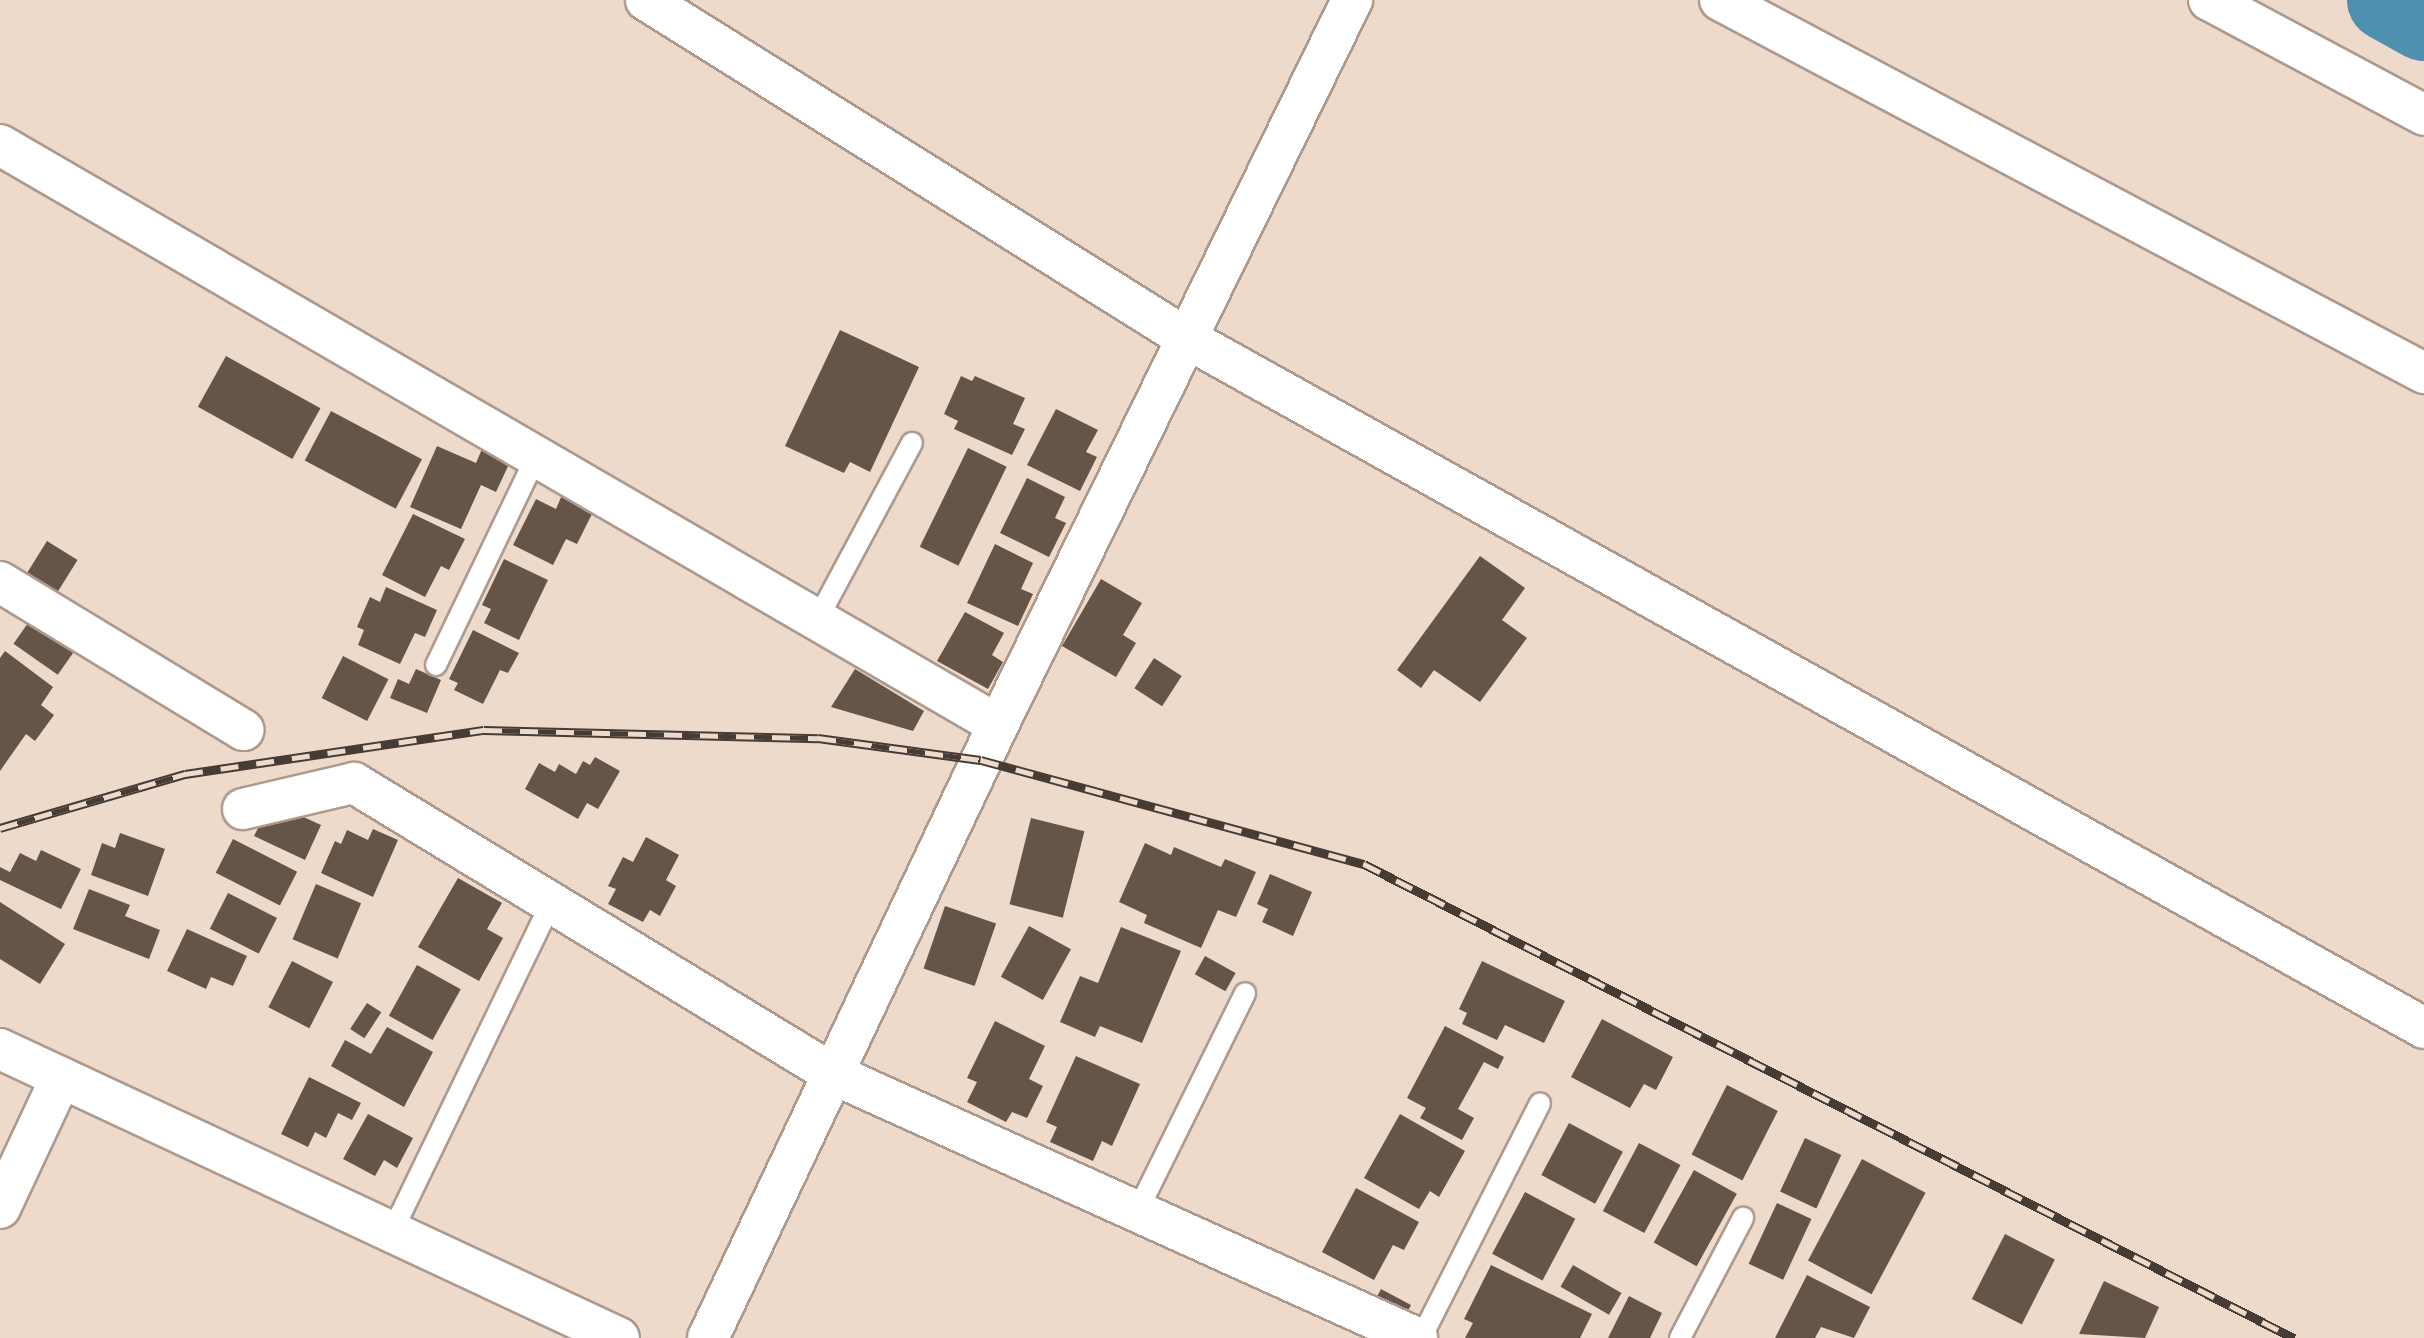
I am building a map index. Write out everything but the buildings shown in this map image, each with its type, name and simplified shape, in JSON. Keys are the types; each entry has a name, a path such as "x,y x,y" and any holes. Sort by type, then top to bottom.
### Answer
{"street":[{"path":"646,0 1186,338 2424,1028"},
{"path":"708,1338 998,725 1352,0"},
{"path":"1720,0 2424,373"},
{"path":"2209,0 2424,115"},
{"path":"0,145 998,725"},
{"path":"0,582 243,730"},
{"path":"243,809 354,783 833,1074 1419,1338"},
{"path":"0,1049 619,1338"},
{"path":"5,1185 61,1078"}],"lane":[{"path":"817,620 912,443"},
{"path":"436,665 537,455"},
{"path":"392,1232 551,903"},
{"path":"1137,1212 1245,993"},
{"path":"1419,1338 1540,1103"},
{"path":"1680,1338 1743,1218"}],"waterway":[{"path":"2388,0 2424,20"}],"railway":[{"path":"0,828 185,774 484,730 818,738 981,760 1364,864 2294,1338"}]}
